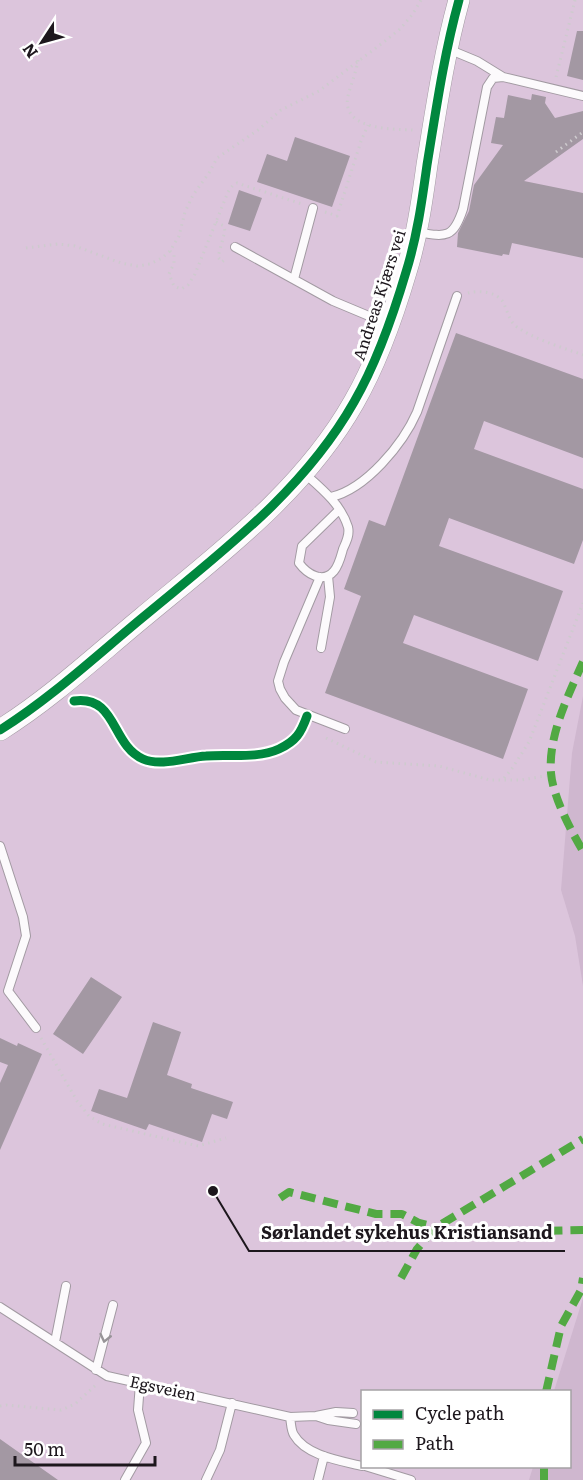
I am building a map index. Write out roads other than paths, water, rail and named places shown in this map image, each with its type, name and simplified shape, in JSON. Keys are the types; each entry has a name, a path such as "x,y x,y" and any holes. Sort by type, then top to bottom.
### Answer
{"street":[{"name":"Andreas Kjærs vei","path":"0,730 44,699 265,516 304,473 354,402 389,324 407,271 417,231 448,48 459,0"}],"lane":[{"path":"448,48 477,61 503,77"},
{"path":"417,231 444,236 456,228 463,209 487,87 493,78 503,77 583,96"},
{"path":"294,279 313,208"},
{"path":"235,247 333,301 389,324"},
{"path":"331,497 348,492 361,482 397,447 409,430 421,402 457,296"},
{"path":"304,473 331,497 349,529 338,564 324,577 278,676 280,689 296,710 345,729"},
{"path":"324,577 310,575 304,570 299,563 300,553 305,542 339,510"},
{"path":"321,648 330,597 324,577"},
{"path":"0,846 23,917 26,936 8,991 36,1029"},
{"path":"55,1342 66,1286"},
{"path":"96,1370 112,1305"},
{"name":"Egsveien","path":"0,1307 107,1376 290,1417 315,1416"},
{"path":"125,1480 146,1443 138,1410 140,1383"},
{"path":"206,1480 220,1450 232,1404"},
{"path":"315,1416 336,1412 353,1413"},
{"path":"315,1416 356,1424"},
{"path":"290,1417 294,1435 313,1451 361,1465"},
{"path":"318,1480 324,1456"},
{"path":"371,1468 411,1480"}],"place":[{"name":"Sørlandet sykehus Kristiansand","path":"213,1191"}]}
